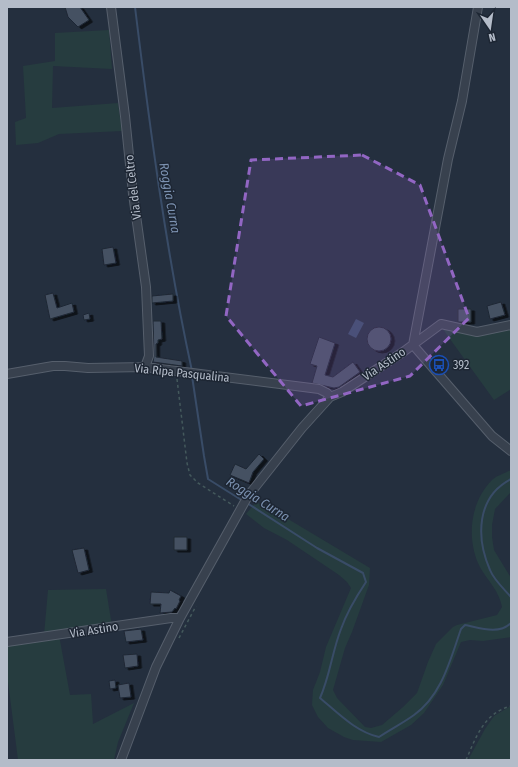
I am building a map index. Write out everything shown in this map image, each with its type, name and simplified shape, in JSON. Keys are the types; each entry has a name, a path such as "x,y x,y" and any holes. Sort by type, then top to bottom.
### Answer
{"street":[{"name":"Via del Celtro","path":"111,7 133,194 146,287 149,356 145,367"},
{"name":"Via Astino","path":"121,760 156,667 180,618 248,496 302,428 330,397 342,392 413,345 448,159 462,101 478,7"},
{"path":"511,325 477,332 441,324 413,345 492,436 511,452"},
{"name":"Via Ripa Pasqualina","path":"7,374 66,366 88,368 145,367 319,388 330,397"},
{"name":"Via Astino","path":"7,642 171,618 180,618"}],"path":[{"path":"179,370 187,463 190,475 198,483 238,508 238,513"},
{"path":"178,641 196,606"},
{"path":"466,760 478,731 484,723 500,710 511,706"}],"highlighted area":[{"path":"362,155 420,185 469,318 410,376 301,406 226,316 251,160"}],"green space":[{"path":"109,30 112,69 53,66 52,108 118,103 122,131 59,134 38,143 16,145 15,122 26,118 23,66 55,61 55,33"},
{"path":"442,328 474,336 511,329 511,389 494,400"},
{"path":"511,470 511,492 495,509 492,525 492,537 494,550 511,578 511,637 461,642 443,685 424,713 411,725 381,742 353,740 328,728 318,717 312,705 313,690 320,672 326,647 351,588 339,575 287,540 264,528 246,514 256,502 283,516 370,568 369,585 345,648 333,690 337,698 365,727 371,728 382,725 417,693 436,644 453,627 497,615 502,607 496,591 481,569 476,558 473,547 472,523 474,511 484,489 492,480"},
{"path":"106,589 112,626 59,635 70,695 91,694 93,724 134,703 118,742 114,760 18,760 7,674 7,643 44,635 48,590"},
{"path":"511,707 511,760 468,760 494,716"}],"water":[{"path":"356,319 364,323 356,338 348,334"}],"building":[{"path":"65,7 80,7 89,20 78,27 68,17"},
{"path":"113,247 116,263 104,265 102,249"},
{"path":"53,293 57,308 72,303 74,312 50,319 45,295"},
{"path":"173,294 173,301 152,303 152,296"},
{"path":"501,302 505,315 490,319 487,306"},
{"path":"458,309 471,309 471,322 458,322"},
{"path":"89,313 90,319 84,320 83,315"},
{"path":"153,321 161,321 162,339 158,340 158,343 156,344 156,357 182,361 182,366 153,362"},
{"path":"379,327 384,328 390,334 390,344 384,350 379,351 374,350 368,344 367,339 368,334 374,328"},
{"path":"319,337 335,343 325,375 333,377 353,362 360,372 339,387 334,388 312,383 317,366 310,364"},
{"path":"259,454 264,459 253,472 249,483 230,475 235,464 246,469"},
{"path":"174,537 187,537 187,550 174,550"},
{"path":"84,548 89,570 78,573 72,550"},
{"path":"170,590 181,596 180,601 176,609 175,608 172,612 160,613 161,604 150,604 151,592 169,593"},
{"path":"141,629 143,640 126,642 124,631"},
{"path":"137,654 138,666 125,668 123,655"},
{"path":"115,680 116,688 110,689 109,681"},
{"path":"129,683 131,697 120,698 118,685"}],"waterway":[{"name":"Roggia Curna","path":"135,7 166,235 192,371"},
{"name":"Roggia Curna","path":"192,376 208,479 243,501"},
{"name":"Roggia Curna","path":"511,479 499,487 491,496 485,507 481,532 485,558 490,570 497,581 511,597"},
{"name":"Roggia Curna","path":"247,503 317,548 363,573 366,582 343,623 320,698 348,721 371,735 379,737 410,718 424,707 432,697 444,676 461,629 465,625 495,630 506,627 511,623"}],"place":[{"name":"392","path":"439,365"}]}
